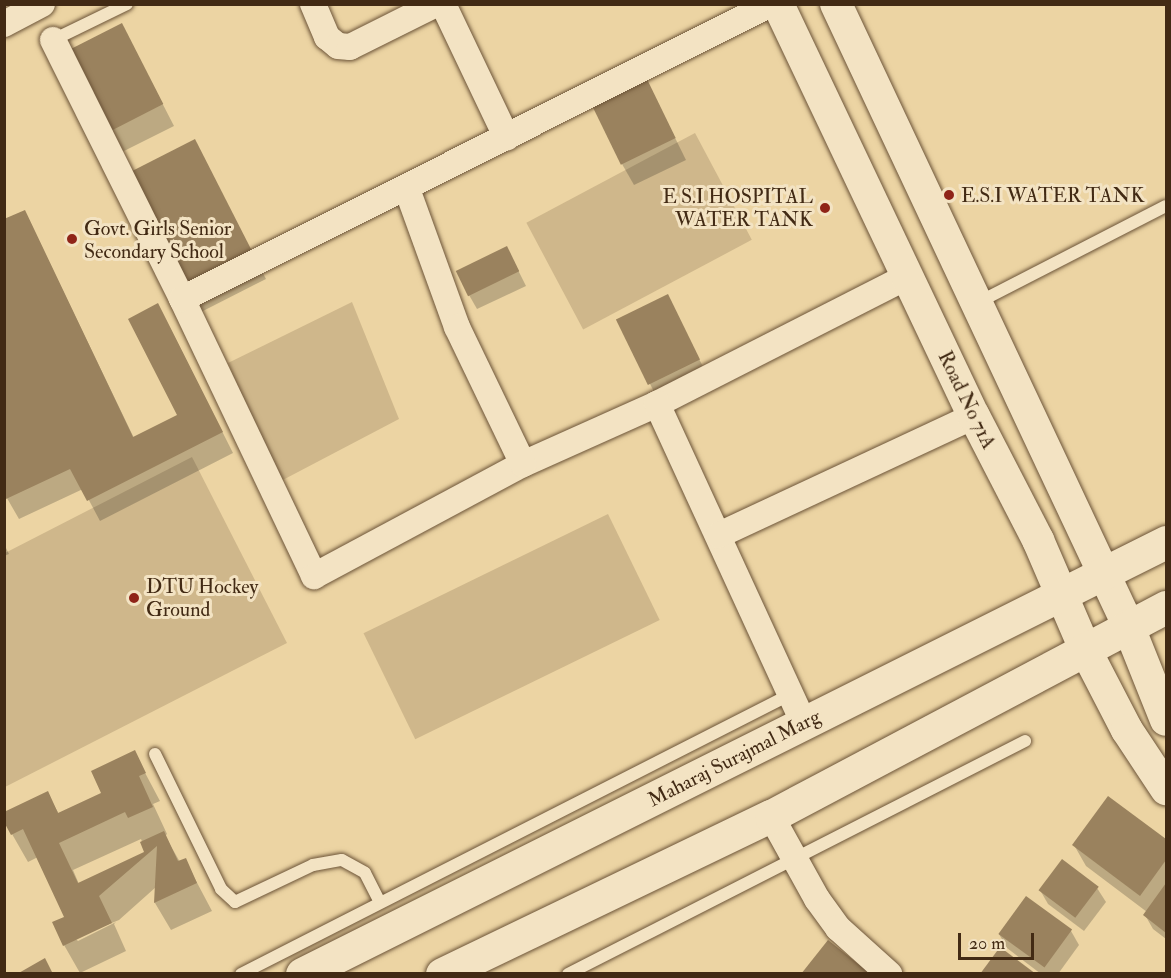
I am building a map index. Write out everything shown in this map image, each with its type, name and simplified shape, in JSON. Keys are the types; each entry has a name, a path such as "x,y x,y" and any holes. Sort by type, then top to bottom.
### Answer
{"main road":[{"name":"Maharaj Surajmal Marg","path":"303,974 1167,542"},
{"path":"450,972 771,816 1167,607"}],"street":[{"path":"4,24 42,4"},
{"path":"313,4 327,37 338,46 350,47 436,4"},
{"path":"443,4 507,138"},
{"path":"182,298 407,189 771,4"},
{"name":"Road No 71A","path":"778,4 974,416 1038,540 1085,649 1127,730 1167,789"},
{"path":"836,4 1128,626 1167,720"},
{"path":"53,40 182,298 314,576 523,464 657,404 908,276"},
{"path":"407,189 457,327 523,464"},
{"path":"657,404 804,723"},
{"path":"719,535 974,416"},
{"path":"771,816 794,858 838,928 889,974"}],"lane":[{"path":"53,40 127,4"},
{"path":"976,303 1166,206"},
{"path":"241,974 379,901 791,694"},
{"path":"568,974 1025,741"},
{"path":"155,754 221,889 235,902 313,865 342,860 365,873 379,901"}],"shaded area":[{"path":"695,133 752,240 583,330 526,223"},
{"path":"352,302 399,419 277,483 228,363"},
{"name":"DTU Hockey Ground","path":"192,457 287,643 5,787 5,553"},
{"path":"608,514 660,620 415,739 364,633"}],"building":[{"path":"122,23 163,104 106,133 65,52"},
{"path":"645,75 676,138 621,165 590,102"},
{"path":"195,139 252,250 184,285 127,174"},
{"path":"25,210 133,437 177,415 128,319 158,303 223,432 87,501 70,469 6,499 4,496 4,219"},
{"path":"507,246 519,271 468,296 456,271"},
{"path":"668,294 700,360 648,385 616,319"},
{"path":"135,750 146,773 139,776 153,807 128,818 125,812 59,843 78,883 144,852 140,842 164,831 178,861 186,858 197,883 154,903 157,846 99,896 112,923 63,946 52,922 64,917 23,829 11,835 4,822 4,812 48,791 58,813 101,793 91,771"},
{"path":"1108,796 1166,839 1166,860 1140,896 1072,845"},
{"path":"1062,859 1099,887 1075,918 1039,890"},
{"path":"1166,883 1166,933 1143,915"},
{"path":"1026,896 1072,930 1044,968 998,934"},
{"path":"828,940 871,974 801,974"},
{"path":"1000,947 1036,974 980,974"},
{"path":"45,958 53,974 17,974"}],"place":[{"name":"E.S.I WATER TANK","path":"949,195"},
{"name":"E S.I HOSPITAL WATER TANK","path":"825,208"},
{"name":"Govt. Girls Senior Secondary School","path":"72,239"},
{"name":"DTU Hockey Ground","path":"134,598"}]}
